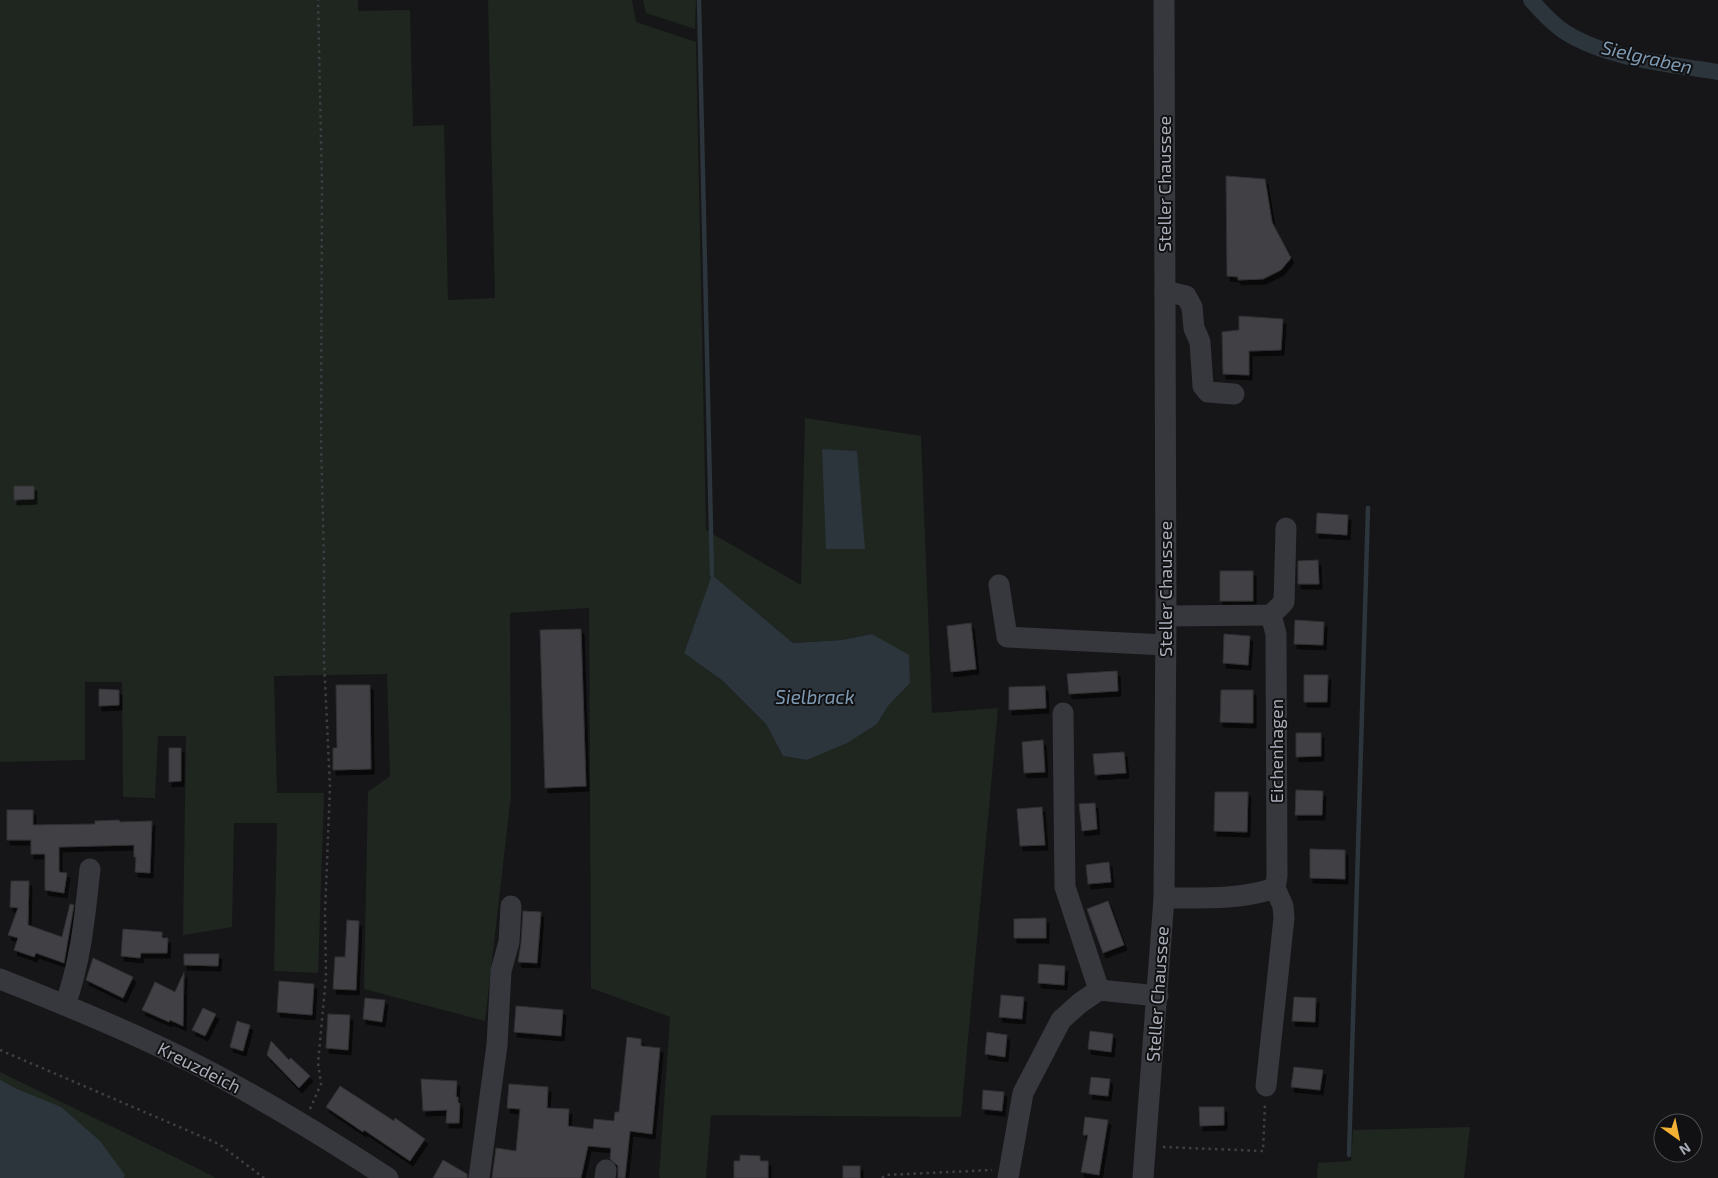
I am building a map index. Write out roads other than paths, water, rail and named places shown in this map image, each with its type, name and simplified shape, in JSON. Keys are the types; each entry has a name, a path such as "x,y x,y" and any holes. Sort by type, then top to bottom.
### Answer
{"street":[{"name":"Steller Chaussee","path":"1143,1178 1164,898 1166,616 1164,0"},
{"path":"1165,291 1186,296 1192,307 1194,328 1200,342 1203,386 1208,392 1234,394"},
{"path":"1166,616 1271,615 1284,602 1286,528"},
{"path":"999,585 1007,637 1165,645"},
{"name":"Eichenhagen","path":"1266,1086 1284,918 1283,906 1275,888 1277,876 1276,634 1271,615"},
{"path":"1063,713 1065,887 1099,990"},
{"path":"65,1005 74,981 79,957 90,869"},
{"path":"1164,898 1199,898 1257,894 1275,888"},
{"path":"478,1178 497,1045 501,970 508,942 511,906"},
{"name":"Kreuzdeich","path":"0,979 65,1005 194,1064 301,1123 388,1178"},
{"path":"1008,1174 1023,1093 1062,1020 1080,1003 1099,990 1158,996"}],"water":[{"path":"822,449 857,451 865,549 826,549"},
{"name":"Sielbrack","path":"712,575 793,643 842,640 872,634 909,655 910,683 888,706 877,724 847,743 807,760 783,756 766,724 723,681 684,653"},
{"path":"0,1080 61,1107 100,1141 125,1175 124,1178 0,1178"}],"waterway":[{"path":"699,0 712,575"},
{"name":"Sielgraben","path":"1531,0 1560,29 1600,49 1659,63 1718,72"},
{"path":"1349,1155 1368,508"}]}
